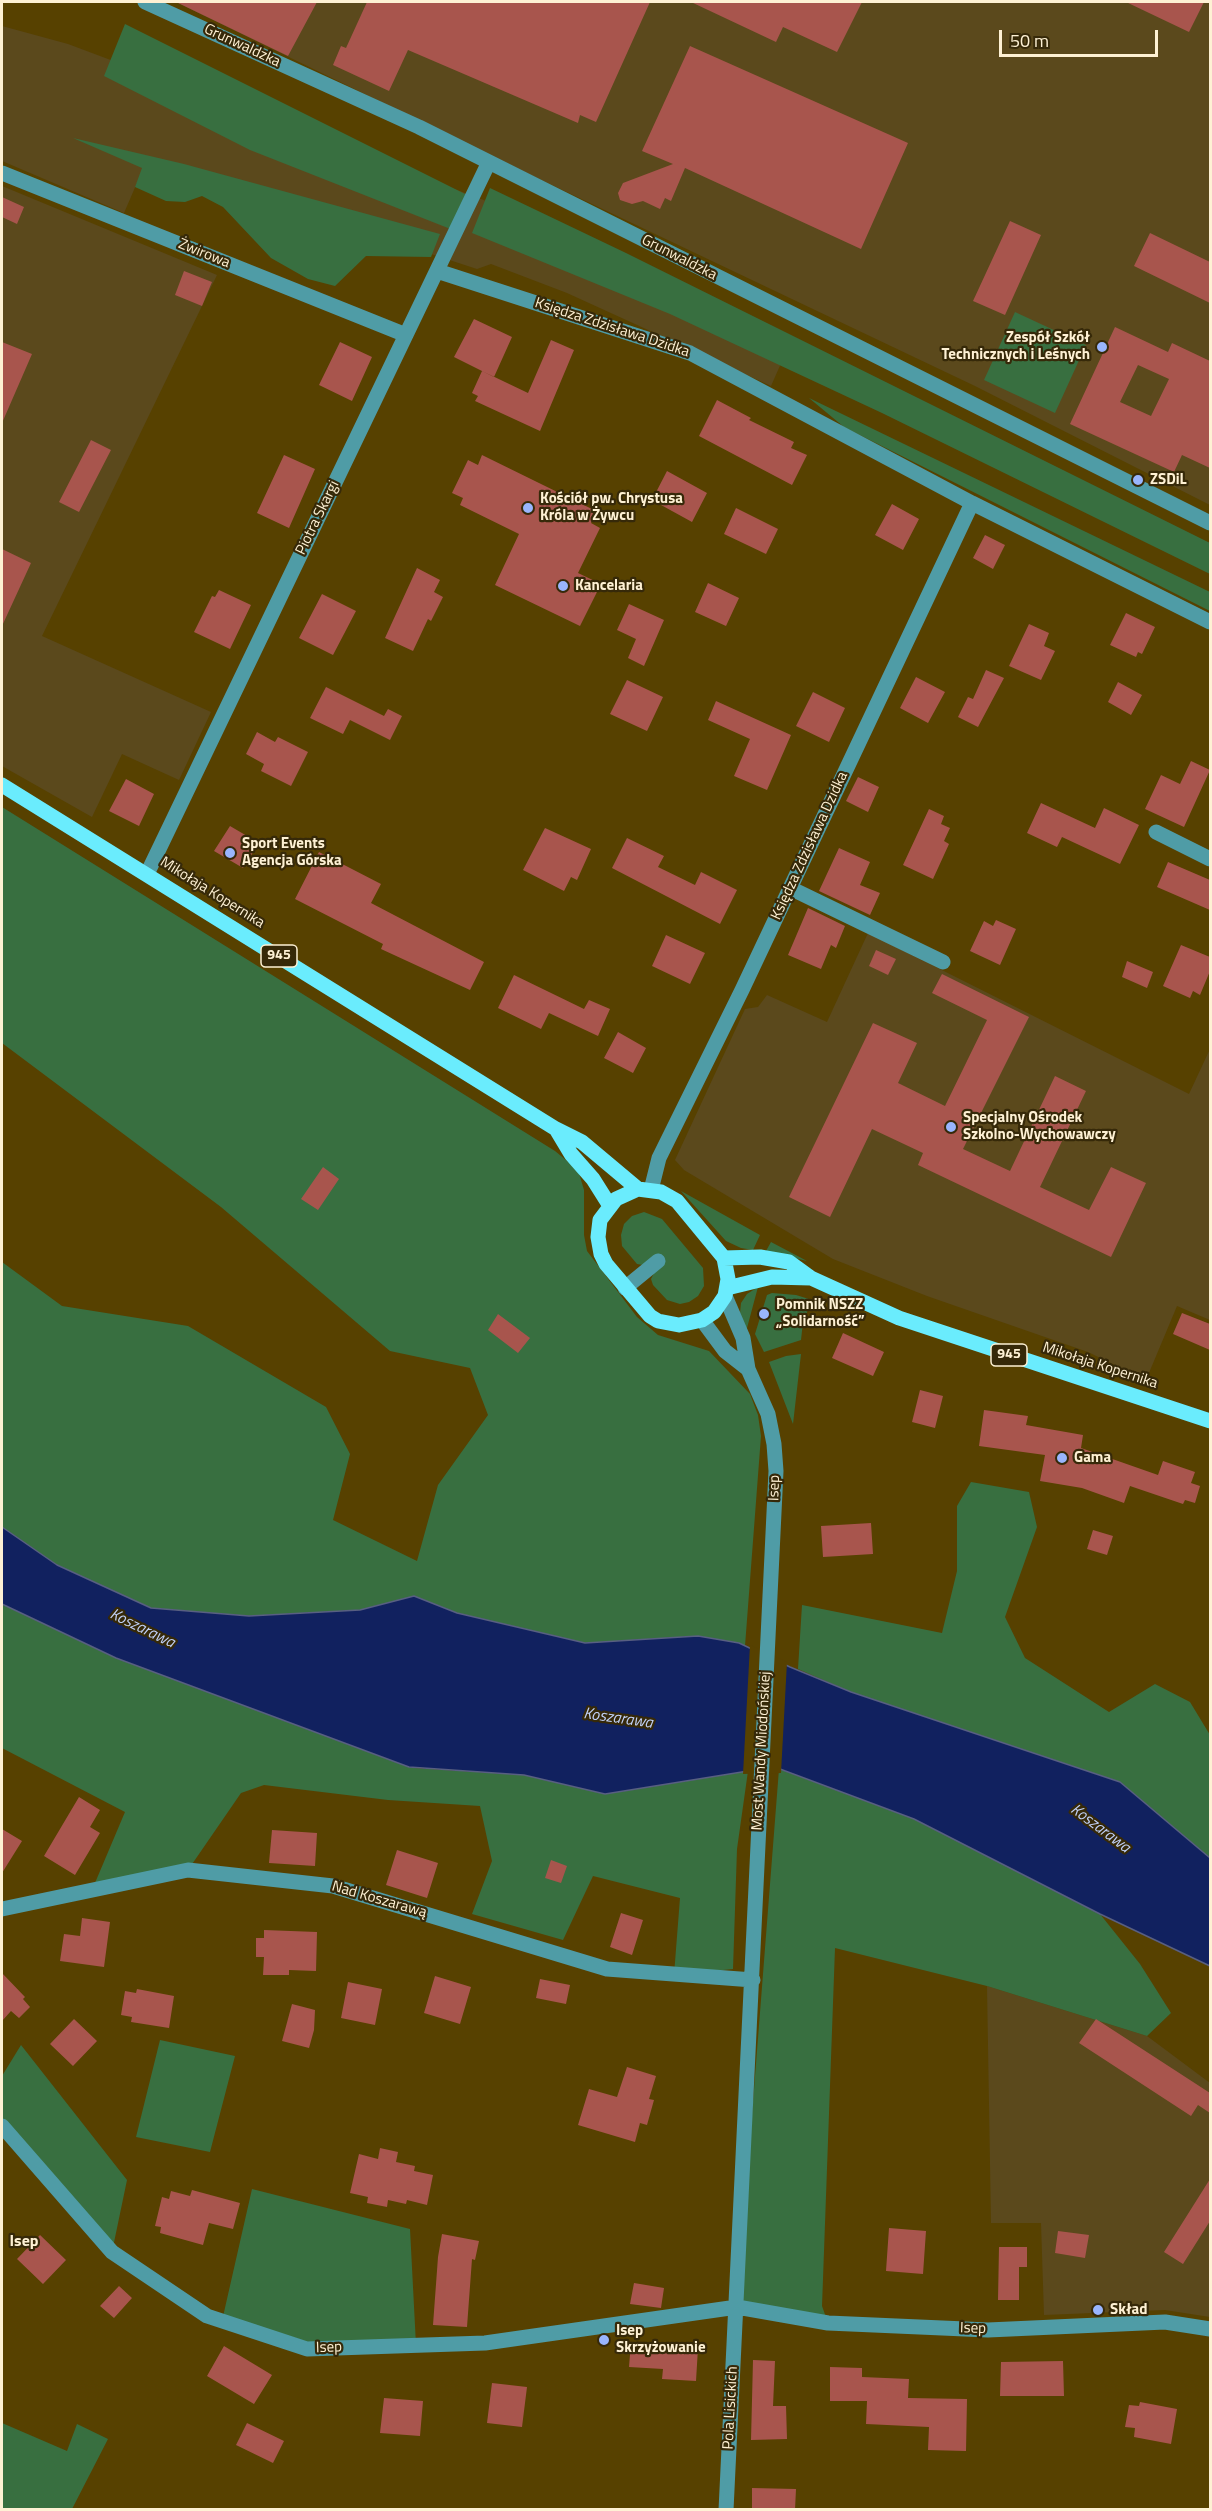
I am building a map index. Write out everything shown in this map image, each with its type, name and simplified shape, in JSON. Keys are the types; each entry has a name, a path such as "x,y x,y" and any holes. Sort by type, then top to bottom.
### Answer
{"main road":[{"name":"Mikołaja Kopernika","path":"2,784 556,1130 582,1142 645,1190"},
{"name":"Mikołaja Kopernika","path":"556,1130 610,1206"},
{"path":"645,1190 620,1196 610,1206 598,1228 598,1245 606,1264 643,1310 658,1321 679,1325 702,1320 714,1312 726,1292 728,1271 724,1257"},
{"name":"945","path":"645,1190 661,1192 677,1201 724,1257"},
{"name":"Mikołaja Kopernika","path":"724,1257 760,1257 789,1262 811,1278 899,1318 1210,1421"},
{"name":"Mikołaja Kopernika","path":"726,1292 772,1277 811,1278"}],"street":[{"name":"Grunwaldzka","path":"145,2 418,127 1210,523"},
{"name":"Piotra Skargi","path":"147,874 489,162"},
{"name":"Żwirowa","path":"2,173 406,335"},
{"name":"Księdza Zdzisława Dzidka","path":"437,271 690,353 972,503 1210,622"},
{"name":"Księdza Zdzisława Dzidka","path":"645,1190 972,503"},
{"path":"1156,831 1210,859"},
{"path":"790,888 943,962"},
{"path":"625,1288 658,1261"},
{"name":"Isep","path":"726,1292 743,1338 748,1369 765,1405 774,1444 776,1489 768,1612"},
{"name":"Isep","path":"702,1320 725,1351 748,1369"},
{"name":"Most Wandy Miodońskiej","path":"753,1980 768,1612"},
{"name":"Nad Koszarawą","path":"2,1909 188,1870 333,1886 607,1969 753,1980"},
{"path":"736,2307 753,1980"},
{"name":"Isep","path":"2,2126 112,2252 207,2316 307,2349 485,2343 736,2307 828,2323 988,2330 1165,2322 1210,2329"},
{"name":"Pola Lisickich","path":"726,2510 736,2307"}],"shaded area":[{"path":"176,2 1210,2 1210,505 975,386 531,175"},
{"path":"2,26 68,44 497,205 790,343 771,386 567,293 491,264 477,269 278,204 143,169 124,213 2,161"},
{"path":"2,186 217,275 42,636 211,712 179,780 122,754 92,817 2,766"},
{"name":"Specjalny Ośrodek Szkolno-Wychowawczy","path":"868,933 1189,1094 1210,1049 1210,1320 1177,1306 1146,1380 1088,1352 927,1296 833,1259 684,1170 675,1160 745,1009 758,1007 767,995 827,1022"},
{"path":"987,1986 1147,2036 1210,2083 1210,2317 1165,2310 1044,2315 1041,2223 991,2223"}],"green space":[{"path":"125,24 469,196 453,230 250,150 104,76"},
{"path":"73,138 184,164 440,234 431,257 366,256 335,286 308,279 271,258 223,207 202,196 185,202 166,201 135,187 142,168"},
{"path":"490,188 626,253 1210,543 1210,574 882,413 670,314 472,233"},
{"path":"1015,312 1086,345 1055,413 984,380"},
{"path":"809,398 1210,592 1210,611 844,427"},
{"path":"2,807 555,1151 578,1170 584,1190 584,1235 587,1251 637,1317 658,1335 709,1351 750,1394 758,1415 761,1436 745,1646 698,1636 585,1643 457,1613 414,1597 360,1610 249,1616 151,1608 57,1565 2,1527 2,1262 62,1306 188,1326 326,1407 350,1454 333,1520 417,1561 438,1485 488,1415 470,1368 390,1351 221,1207 2,1043"},
{"path":"681,1191 760,1235 753,1250 741,1248 726,1241"},
{"path":"644,1212 662,1219 703,1268 704,1286 698,1296 689,1302 680,1304 667,1300 653,1285 651,1279 654,1273 643,1265 637,1264 622,1246 621,1235 624,1224 632,1216"},
{"path":"771,1242 807,1261 766,1251"},
{"path":"758,1287 746,1328 740,1313 741,1303 747,1294"},
{"path":"772,1293 796,1295 812,1300 803,1322 801,1340 764,1352 755,1334 767,1295"},
{"path":"801,1354 793,1424 769,1362"},
{"path":"971,1482 1029,1492 1037,1527 1005,1617 1025,1658 1109,1712 1155,1684 1190,1702 1210,1735 1210,1858 1120,1782 851,1692 798,1669 802,1605 942,1633 957,1571 957,1506"},
{"path":"2,1604 116,1658 414,1768 524,1775 605,1794 748,1771 737,1849 733,1969 674,1975 680,1898 593,1876 563,1940 472,1914 492,1861 480,1806 388,1800 264,1785 241,1793 188,1870 92,1890 125,1812 2,1748"},
{"path":"779,1769 914,1819 1100,1914 1140,1964 1171,2013 1147,2036 987,1986 835,1948 822,2306 828,2323 737,2307"},
{"path":"160,2040 235,2056 210,2152 136,2137"},
{"path":"21,2045 127,2180 112,2252 2,2126 2,2076"},
{"path":"252,2189 410,2229 416,2345 307,2349 222,2321"},
{"path":"2,2423 67,2451 77,2424 108,2439 72,2509 2,2509"}],"water":[{"name":"Koszarawa","path":"2,1527 57,1565 151,1608 249,1616 360,1610 414,1596 457,1613 585,1643 698,1636 739,1643 851,1692 1120,1782 1210,1858 1210,1966 1100,1914 914,1819 780,1769 748,1771 605,1794 524,1775 409,1767 116,1658 2,1604"}],"pier":[{"path":"750,1645 787,1662 781,1773 743,1774"}],"building":[{"path":"176,2 317,2 288,56"},
{"path":"367,2 650,2 596,122 580,115 578,123 408,50 389,91 333,65 341,46 346,48"},
{"path":"691,2 862,2 837,52 783,27 776,42"},
{"path":"1126,2 1204,2 1189,32"},
{"path":"690,46 908,143 861,249 685,168 671,201 665,198 660,209 643,201 632,204 620,200 618,193 623,183 673,164 642,151"},
{"path":"2,197 24,207 17,224 2,217"},
{"path":"1010,221 1041,235 1005,315 973,301"},
{"path":"1150,233 1210,262 1210,303 1134,266"},
{"path":"184,271 212,282 202,306 175,295"},
{"path":"474,319 512,337 494,377 454,357"},
{"path":"1115,327 1168,352 1172,343 1210,361 1210,468 1182,455 1174,472 1070,424","holes":["1138,365 1169,379 1151,416 1120,402"]},
{"path":"551,340 574,350 540,431 475,401 478,396 472,393 482,371 528,393"},
{"path":"2,342 32,354 2,423"},
{"path":"340,342 372,357 352,401 319,385"},
{"path":"717,400 751,418 749,420 794,442 791,448 807,455 792,485 699,436"},
{"path":"91,440 111,450 79,512 59,502"},
{"path":"284,455 315,469 289,528 257,513"},
{"path":"482,455 596,511 591,523 600,528 578,573 601,584 580,626 495,585 519,534 460,505 463,498 452,493 468,460 478,465"},
{"path":"667,471 707,493 692,522 652,500"},
{"path":"892,504 919,519 903,550 875,535"},
{"path":"736,508 778,529 766,554 724,534"},
{"path":"985,535 1005,545 993,569 973,558"},
{"path":"2,549 31,563 2,626"},
{"path":"417,568 440,580 434,592 443,597 431,621 428,619 413,651 385,638"},
{"path":"708,583 739,598 726,626 695,612"},
{"path":"219,590 251,605 230,649 194,632 212,596 215,597"},
{"path":"322,594 356,611 333,655 299,638"},
{"path":"629,604 664,620 644,666 628,658 636,639 617,630"},
{"path":"1126,613 1155,627 1142,654 1138,652 1136,657 1110,645"},
{"path":"1029,624 1049,633 1044,646 1055,651 1041,680 1009,666"},
{"path":"986,670 1004,678 978,727 958,717 968,697 973,699"},
{"path":"916,677 945,692 928,723 900,708"},
{"path":"627,680 663,697 647,731 610,714"},
{"path":"1118,682 1142,695 1131,715 1108,702"},
{"path":"326,687 384,716 388,709 402,716 390,740 350,720 343,734 310,718"},
{"path":"813,692 845,708 829,742 796,726"},
{"path":"716,701 791,735 767,790 734,776 750,739 708,720"},
{"path":"257,732 275,742 278,737 308,752 291,786 261,771 264,764 246,754"},
{"path":"1191,761 1210,770 1184,827 1145,809 1161,775 1180,784"},
{"path":"858,777 879,787 868,812 846,801"},
{"path":"126,779 154,794 139,826 109,811"},
{"path":"1041,803 1095,828 1104,808 1139,825 1120,864 1062,837 1057,847 1027,833"},
{"path":"929,809 944,816 941,824 950,828 944,841 949,844 933,879 903,865"},
{"path":"230,826 259,843 243,868 214,851"},
{"path":"545,828 591,849 577,880 571,877 564,891 523,870"},
{"path":"627,838 664,856 658,867 695,885 701,872 737,890 720,924 612,868"},
{"path":"839,848 870,862 860,885 880,893 870,915 819,891"},
{"path":"319,852 381,884 371,903 484,962 470,990 381,949 383,944 295,899"},
{"path":"1168,862 1210,880 1210,910 1157,887"},
{"path":"808,908 845,926 836,948 831,945 821,969 788,955"},
{"path":"996,920 1016,929 1000,965 970,951 984,921 993,926"},
{"path":"666,935 705,953 690,984 652,966"},
{"path":"1181,945 1210,957 1210,971 1200,995 1193,991 1190,998 1163,986"},
{"path":"876,950 896,959 888,975 869,966"},
{"path":"1127,961 1153,972 1147,988 1122,977"},
{"path":"942,974 1029,1017 963,1149 1010,1171 1055,1076 1086,1091 1040,1187 1089,1210 1111,1167 1146,1183 1111,1257 918,1165 923,1153 872,1129 830,1217 789,1197 873,1023 917,1043 898,1083 945,1106 987,1020 932,993"},
{"path":"514,975 584,1009 589,1000 610,1009 598,1036 549,1013 541,1029 498,1008"},
{"path":"618,1032 646,1048 633,1073 604,1058"},
{"path":"323,1167 339,1179 318,1210 301,1199"},
{"path":"1182,1313 1210,1324 1210,1350 1173,1334"},
{"path":"498,1314 530,1338 518,1353 488,1330"},
{"path":"843,1333 884,1352 873,1376 832,1358"},
{"path":"920,1390 943,1396 935,1428 912,1422"},
{"path":"984,1410 1028,1416 1026,1425 1083,1435 1081,1448 1158,1475 1163,1461 1195,1472 1191,1483 1200,1486 1195,1503 1185,1500 1183,1504 1130,1486 1124,1503 1082,1488 1040,1481 1045,1455 979,1446"},
{"path":"871,1523 873,1554 823,1557 821,1526"},
{"path":"1093,1530 1113,1536 1107,1555 1087,1549"},
{"path":"79,1797 100,1810 90,1827 100,1833 75,1875 44,1856"},
{"path":"2,1829 22,1841 2,1873"},
{"path":"272,1830 317,1833 315,1866 269,1863"},
{"path":"397,1850 438,1863 427,1898 386,1885"},
{"path":"551,1860 567,1866 561,1883 545,1878"},
{"path":"621,1913 643,1920 632,1955 610,1947"},
{"path":"82,1918 110,1922 104,1967 60,1961 64,1934 80,1936"},
{"path":"264,1930 317,1932 316,1971 289,1970 289,1975 263,1975 264,1957 256,1957 256,1938 264,1938"},
{"path":"2,1973 25,1997 23,1999 30,2007 19,2018 11,2011 2,2021"},
{"path":"435,1976 471,1987 460,2024 424,2013"},
{"path":"540,1979 570,1985 566,2004 536,1998"},
{"path":"348,1982 382,1989 375,2025 341,2018"},
{"path":"137,1989 174,1996 169,2028 131,2022 132,2017 121,2015 125,1991 136,1993"},
{"path":"292,2004 315,2010 314,2030 309,2048 282,2041"},
{"path":"74,2019 97,2041 73,2066 50,2044"},
{"path":"1096,2019 1210,2093 1210,2113 1198,2105 1191,2116 1079,2043"},
{"path":"627,2067 656,2076 649,2099 654,2100 647,2125 640,2123 635,2142 578,2125 589,2089 617,2097"},
{"path":"380,2148 398,2152 396,2162 415,2166 414,2171 433,2175 427,2205 407,2200 406,2204 388,2200 387,2207 367,2203 368,2197 350,2193 359,2154 378,2159"},
{"path":"1210,2179 1210,2221 1183,2264 1164,2252"},
{"path":"192,2190 240,2203 233,2229 209,2223 203,2245 160,2233 161,2227 155,2226 162,2197 169,2199 171,2191 190,2196"},
{"path":"889,2228 926,2231 923,2274 886,2271"},
{"path":"1058,2231 1089,2235 1085,2258 1055,2253"},
{"path":"442,2234 479,2241 475,2260 472,2259 467,2327 433,2325"},
{"path":"40,2235 66,2260 43,2284 17,2259"},
{"path":"999,2247 1027,2247 1027,2267 1019,2267 1019,2300 998,2300"},
{"path":"634,2283 664,2288 661,2308 630,2304"},
{"path":"119,2286 132,2298 114,2318 100,2306"},
{"path":"631,2342 698,2348 696,2381 662,2379 663,2369 629,2367"},
{"path":"224,2346 272,2375 254,2404 207,2376"},
{"path":"753,2360 775,2361 773,2406 786,2406 787,2439 751,2440"},
{"path":"1063,2361 1064,2396 1000,2396 1001,2362"},
{"path":"830,2367 862,2368 862,2377 909,2379 908,2398 967,2399 966,2451 928,2450 929,2427 866,2424 867,2401 830,2401"},
{"path":"492,2383 527,2387 522,2427 487,2423"},
{"path":"384,2398 423,2401 420,2436 380,2433"},
{"path":"1140,2402 1177,2409 1171,2444 1134,2437 1135,2428 1125,2427 1129,2405 1139,2406"},
{"path":"247,2423 284,2441 273,2463 236,2445"},
{"path":"752,2488 796,2489 795,2510 752,2510"}],"place":[{"name":"Zespół Szkół Technicznych i Leśnych","path":"1102,347"},
{"name":"ZSDiL","path":"1138,480"},
{"name":"Kościół pw. Chrystusa Króla w Żywcu","path":"528,508"},
{"name":"Kancelaria","path":"563,586"},
{"name":"Sport Events Agencja Górska","path":"230,853"},
{"name":"Specjalny Ośrodek Szkolno-Wychowawczy","path":"951,1127"},
{"name":"Pomnik NSZZ „Solidarność”","path":"764,1314"},
{"name":"Gama","path":"1062,1458"},
{"name":"Skład","path":"1098,2310"},
{"name":"Isep Skrzyżowanie","path":"604,2340"}],"district":[{"name":"Isep","path":"24,2242"}]}
